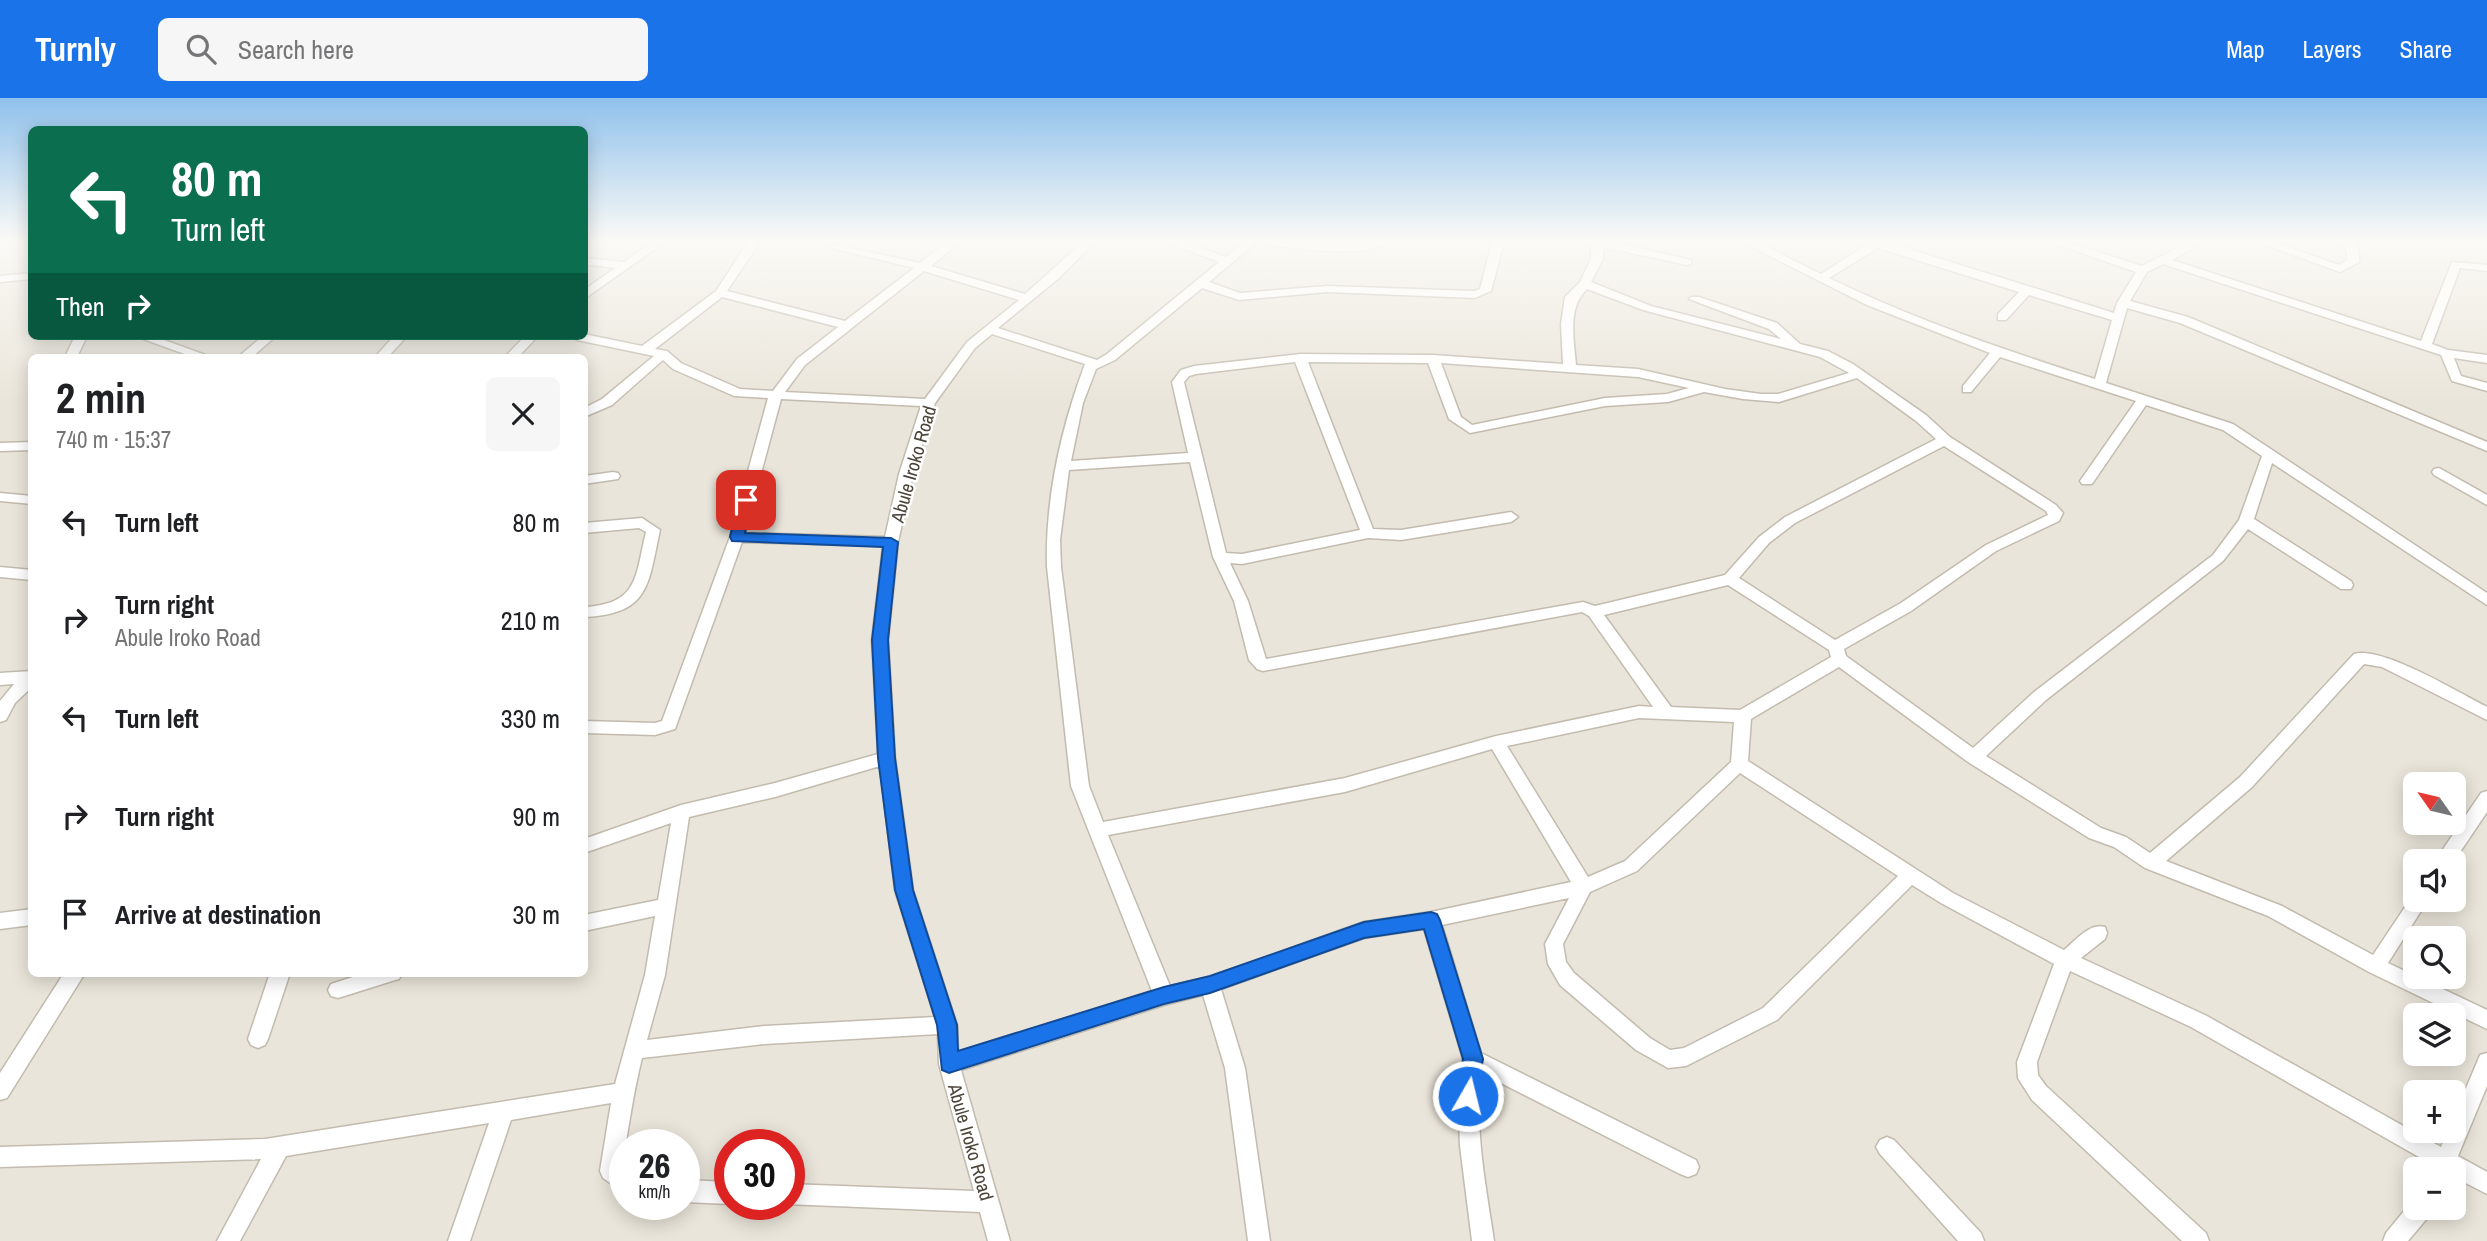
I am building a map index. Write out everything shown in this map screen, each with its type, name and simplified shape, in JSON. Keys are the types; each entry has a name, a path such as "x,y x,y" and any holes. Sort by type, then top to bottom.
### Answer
{"street":[{"path":"645,350 717,295"},
{"path":"729,295 845,325"},
{"path":"588,727 655,729 669,724 737,537 775,397 802,362 883,295"},
{"path":"1016,295 1025,298"},
{"name":"Abule Iroko Road","path":"999,1241 949,1064 947,1025 904,890 887,758 880,640 891,542 906,474 929,403 955,364 988,329 1028,295"},
{"path":"988,329 1096,365 1111,357 1188,295"},
{"path":"1570,370 1568,317 1574,295"},
{"path":"1099,831 1345,785 1496,741 1639,712 1743,716 1991,548 2054,518 2056,513 2051,508 1945,440 1921,418 1824,354 1647,308 1614,295"},
{"path":"1857,295 1998,352 2228,427 2267,456 2487,600"},
{"path":"2002,317 2022,295"},
{"path":"2041,295 2117,318"},
{"path":"2099,386 2117,318 2128,295"},
{"path":"2270,295 2445,353 2487,359"},
{"path":"2425,346 2444,295"},
{"path":"1695,299 1773,326 1795,345"},
{"path":"2123,303 2184,320 2487,447"},
{"path":"588,338 663,354 677,366 738,393 929,403"},
{"path":"153,340 196,354"},
{"path":"248,354 265,340"},
{"path":"384,354 397,340"},
{"path":"514,354 528,340"},
{"path":"1967,389 1998,352"},
{"path":"2445,353 2456,378 2487,387"},
{"path":"588,411 607,402 663,354"},
{"path":"1300,358 1368,533"},
{"path":"1665,711 1594,612 1583,607 1263,665 1257,660 1241,601 1220,557 1178,382 1185,373 1266,360 1433,359 1638,373 1667,378 1699,389 1779,398 1857,374"},
{"path":"1433,359 1455,419 1470,429 1605,402 1668,398 1699,389"},
{"path":"1092,362 1077,403 1063,466 1053,540 1054,567 1080,786 1164,996"},
{"path":"2087,481 2143,400"},
{"path":"1594,612 1730,579 1764,540 1790,520 1945,440"},
{"path":"0,447 28,446"},
{"path":"1974,757 2040,696 2218,558 2246,521 2267,456"},
{"path":"1063,466 1197,457"},
{"path":"2439,472 2487,501"},
{"path":"588,479 613,475"},
{"path":"3,497 28,500"},
{"path":"1220,557 1242,559 1368,533 1401,535 1510,517"},
{"path":"2246,521 2346,585"},
{"path":"588,528 642,523 653,530 637,595 621,608 588,612"},
{"path":"737,537 891,542"},
{"path":"0,572 28,575"},
{"path":"1730,579 1838,653 1974,757 2095,833 2120,842 2151,863 2275,911 2376,966 2487,1020"},
{"path":"2151,863 2246,782 2360,658 2385,662 2487,714"},
{"path":"0,679 28,678"},
{"path":"0,716 9,699 28,681"},
{"path":"949,1064 1164,996 1210,985 1364,930 1431,920 1584,887 1631,866 1739,764 1743,716"},
{"path":"1496,741 1584,887"},
{"path":"588,845 681,811 775,790 887,758"},
{"path":"1739,764 1947,898 2065,960 2198,1021 2429,1157"},
{"path":"2452,849 2487,798"},
{"path":"617,1129 623,1091 655,975 681,811"},
{"path":"1584,887 1554,944 1557,964 1567,979 1643,1044 1668,1059 1686,1057 1770,1014 1911,874"},
{"path":"588,922 664,906"},
{"path":"2376,966 2411,912"},
{"path":"0,920 28,917"},
{"path":"1431,920 1473,1059 1468,1096 1470,1146 1483,1241"},
{"path":"2098,933 2065,960 2027,1062 2028,1078 2039,1093 2198,1241"},
{"path":"0,1091 72,977"},
{"path":"258,1039 279,977"},
{"path":"338,990 379,977"},
{"path":"1210,985 1234,1068 1259,1241"},
{"path":"635,1051 765,1035 947,1025"},
{"path":"1473,1059 1688,1167"},
{"path":"2448,1157 2487,1062"},
{"path":"0,1157 280,1146 623,1091"},
{"path":"459,1241 504,1109"},
{"path":"228,1241 280,1146"},
{"path":"1887,1146 1973,1241"},
{"path":"2466,1175 2487,1184"},
{"path":"805,1196 989,1202"},
{"path":"2394,1241 2411,1220"}],"shaded area":[{"path":"0,295 28,295 28,340 588,340 588,295 2487,295 2487,1241 0,1241"}],"route":[{"path":"746,500 737,537 891,542 880,640 887,758 904,890 947,1025 949,1064 1164,996 1210,985 1364,930 1431,920 1457,998 1473,1059 1468,1096"}]}
